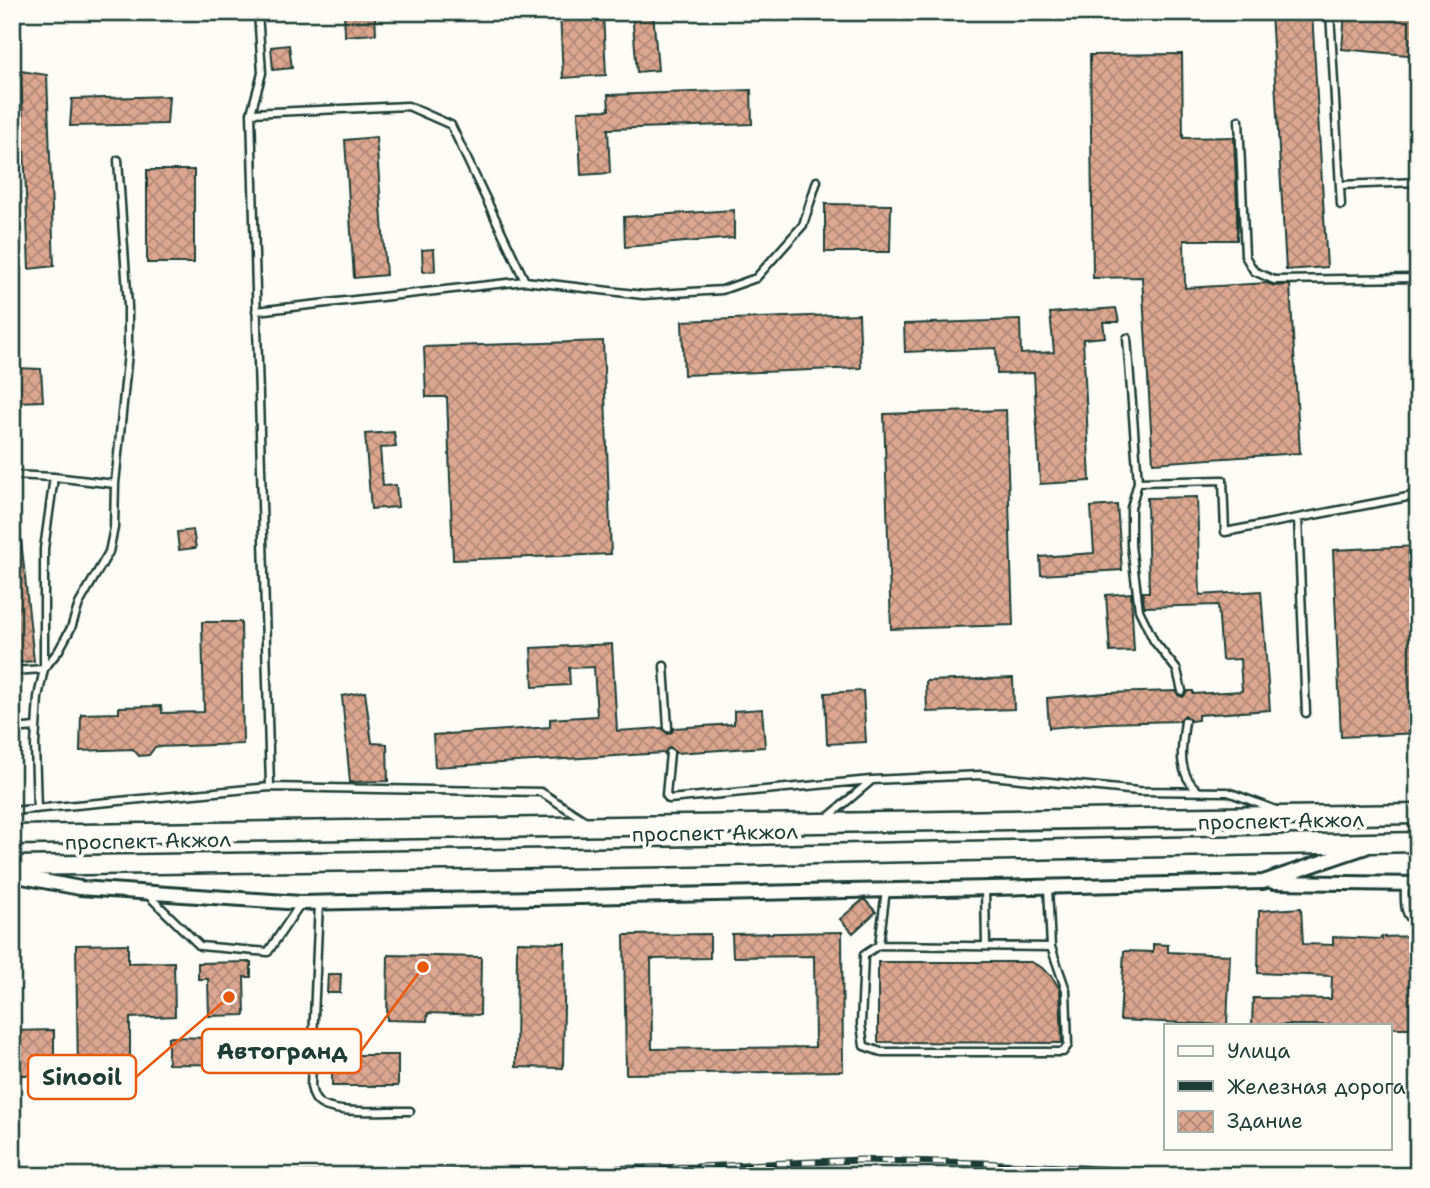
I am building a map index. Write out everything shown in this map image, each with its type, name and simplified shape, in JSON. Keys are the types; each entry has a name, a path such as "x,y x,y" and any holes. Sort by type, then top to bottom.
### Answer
{"main road":[{"name":"проспект Акжол","path":"12,835 1418,814"},
{"path":"669,827 671,857"},
{"name":"проспект Акжол","path":"12,866 671,857 1418,842"}],"street":[{"path":"1263,882 1381,842"},
{"path":"12,875 80,888 301,903 1263,882 1411,884"}],"lane":[{"path":"258,12 262,73 251,113 270,787"},
{"path":"1329,12 1341,205"},
{"path":"251,113 408,106 451,125 525,281"},
{"path":"1239,120 1245,256 1254,271 1274,280 1418,278"},
{"path":"12,671 44,669 59,650 71,628 79,604 109,552 114,528 115,484 128,353 128,306 118,160"},
{"path":"256,311 525,281 643,295 722,290 756,278 803,225 817,181"},
{"path":"1340,185 1418,182"},
{"path":"1127,338 1138,482 1131,508 1131,545 1139,610 1154,641 1177,670 1182,691"},
{"path":"12,475 115,484"},
{"path":"37,809 34,766 38,697 44,669 44,549 54,477"},
{"path":"1138,482 1223,480 1225,532 1418,495"},
{"path":"1298,518 1306,713"},
{"path":"664,666 668,728"},
{"path":"1185,721 1181,754 1183,774 1197,790"},
{"path":"12,729 36,727"},
{"path":"670,753 666,795 669,799 872,780 981,775 1138,790 1228,792 1291,816"},
{"path":"819,824 872,780"},
{"path":"12,811 270,787 541,792 596,828"},
{"path":"1411,884 1406,915 1418,924"},
{"path":"1048,887 1051,947 1063,975 1066,990 1068,1045 1063,1052 881,1052 864,1046 861,1024 864,956 879,945 1051,947"},
{"path":"985,888 986,946"},
{"path":"879,945 886,890"},
{"path":"145,892 200,946 268,952 301,903"},
{"path":"319,902 311,1086 313,1095 327,1108 410,1111"}],"building":[{"path":"344,12 375,12 376,34 345,36"},
{"path":"560,12 603,12 606,75 563,78"},
{"path":"632,12 653,12 658,70 637,72"},
{"path":"1271,12 1312,12 1327,267 1286,270"},
{"path":"1345,12 1418,12 1418,56 1342,49"},
{"path":"289,45 292,68 273,70 271,47"},
{"path":"1182,54 1183,138 1234,137 1237,206 1237,240 1184,240 1185,288 1267,283 1274,286 1290,285 1300,453 1153,463 1142,277 1093,278 1090,55"},
{"path":"21,71 47,75 54,266 29,269"},
{"path":"751,90 752,124 608,129 610,173 581,175 578,111 609,110 608,95"},
{"path":"169,96 167,124 70,126 72,99"},
{"path":"376,137 386,275 354,278 345,140"},
{"path":"147,170 194,170 194,263 147,263"},
{"path":"825,204 891,205 890,252 825,252"},
{"path":"734,210 734,238 625,247 624,217"},
{"path":"434,249 435,271 423,272 422,250"},
{"path":"1116,308 1119,322 1103,322 1105,337 1083,339 1090,481 1040,484 1034,373 997,374 996,348 905,352 904,324 1020,320 1021,354 1054,352 1050,313"},
{"path":"859,314 861,368 684,375 682,321"},
{"path":"603,341 611,554 453,560 447,397 426,397 424,347"},
{"path":"16,368 41,369 43,401 17,402"},
{"path":"1006,410 1013,625 891,629 884,414"},
{"path":"394,432 396,447 380,448 383,486 396,485 398,507 371,509 365,434"},
{"path":"1197,497 1200,595 1261,591 1270,710 1198,715 1198,720 1191,721 1185,715 1179,721 1049,728 1047,698 1176,691 1183,697 1188,691 1193,691 1193,694 1242,691 1240,659 1222,660 1218,605 1144,607 1143,592 1149,592 1147,498"},
{"path":"1117,505 1122,570 1041,575 1040,557 1094,553 1091,507"},
{"path":"20,530 34,661 12,663 12,531"},
{"path":"193,530 196,548 179,550 177,532"},
{"path":"1418,546 1418,733 1341,737 1333,550"},
{"path":"1131,593 1134,651 1110,652 1106,595"},
{"path":"202,622 241,622 243,744 155,747 149,755 139,756 133,749 80,751 81,714 119,713 119,707 161,706 162,713 204,712"},
{"path":"612,644 617,731 662,728 668,734 674,728 734,724 734,711 762,709 765,747 676,753 670,747 664,753 435,767 433,735 550,727 550,719 597,716 594,667 569,668 570,685 533,687 531,648"},
{"path":"1013,678 1014,709 927,712 926,681"},
{"path":"863,691 866,742 827,744 825,693"},
{"path":"365,692 372,743 387,744 388,781 350,782 342,696"},
{"path":"864,899 876,912 853,933 840,919"},
{"path":"1301,908 1303,944 1333,945 1333,937 1382,939 1381,937 1418,936 1418,1028 1392,1028 1392,1024 1252,1024 1253,998 1331,999 1332,976 1258,973 1259,911"},
{"path":"842,932 843,1071 626,1074 624,935 710,934 710,958 651,959 652,1049 815,1047 814,956 733,957 732,934"},
{"path":"517,942 565,943 563,1068 516,1067"},
{"path":"128,944 128,963 174,962 175,1016 130,1018 130,1071 78,1072 76,945"},
{"path":"1153,944 1168,945 1168,952 1230,955 1227,1024 1120,1020 1124,951 1153,952"},
{"path":"388,955 481,957 480,1015 428,1013 427,1021 387,1020"},
{"path":"251,962 251,977 244,977 245,1015 209,1016 208,979 198,979 198,963"},
{"path":"878,962 1031,962 1052,977 1060,989 1062,1043 878,1042"},
{"path":"328,974 341,974 340,993 327,993"},
{"path":"54,1030 54,1075 12,1075 12,1031"},
{"path":"168,1037 266,1039 265,1065 168,1064"},
{"path":"332,1055 398,1055 398,1086 332,1086"}],"railway":[{"path":"231,1176 697,1167 861,1160 982,1163 1236,1176"}],"place":[{"name":"Автогранд","path":"423,967"},
{"name":"Sinooil","path":"229,997"}]}
